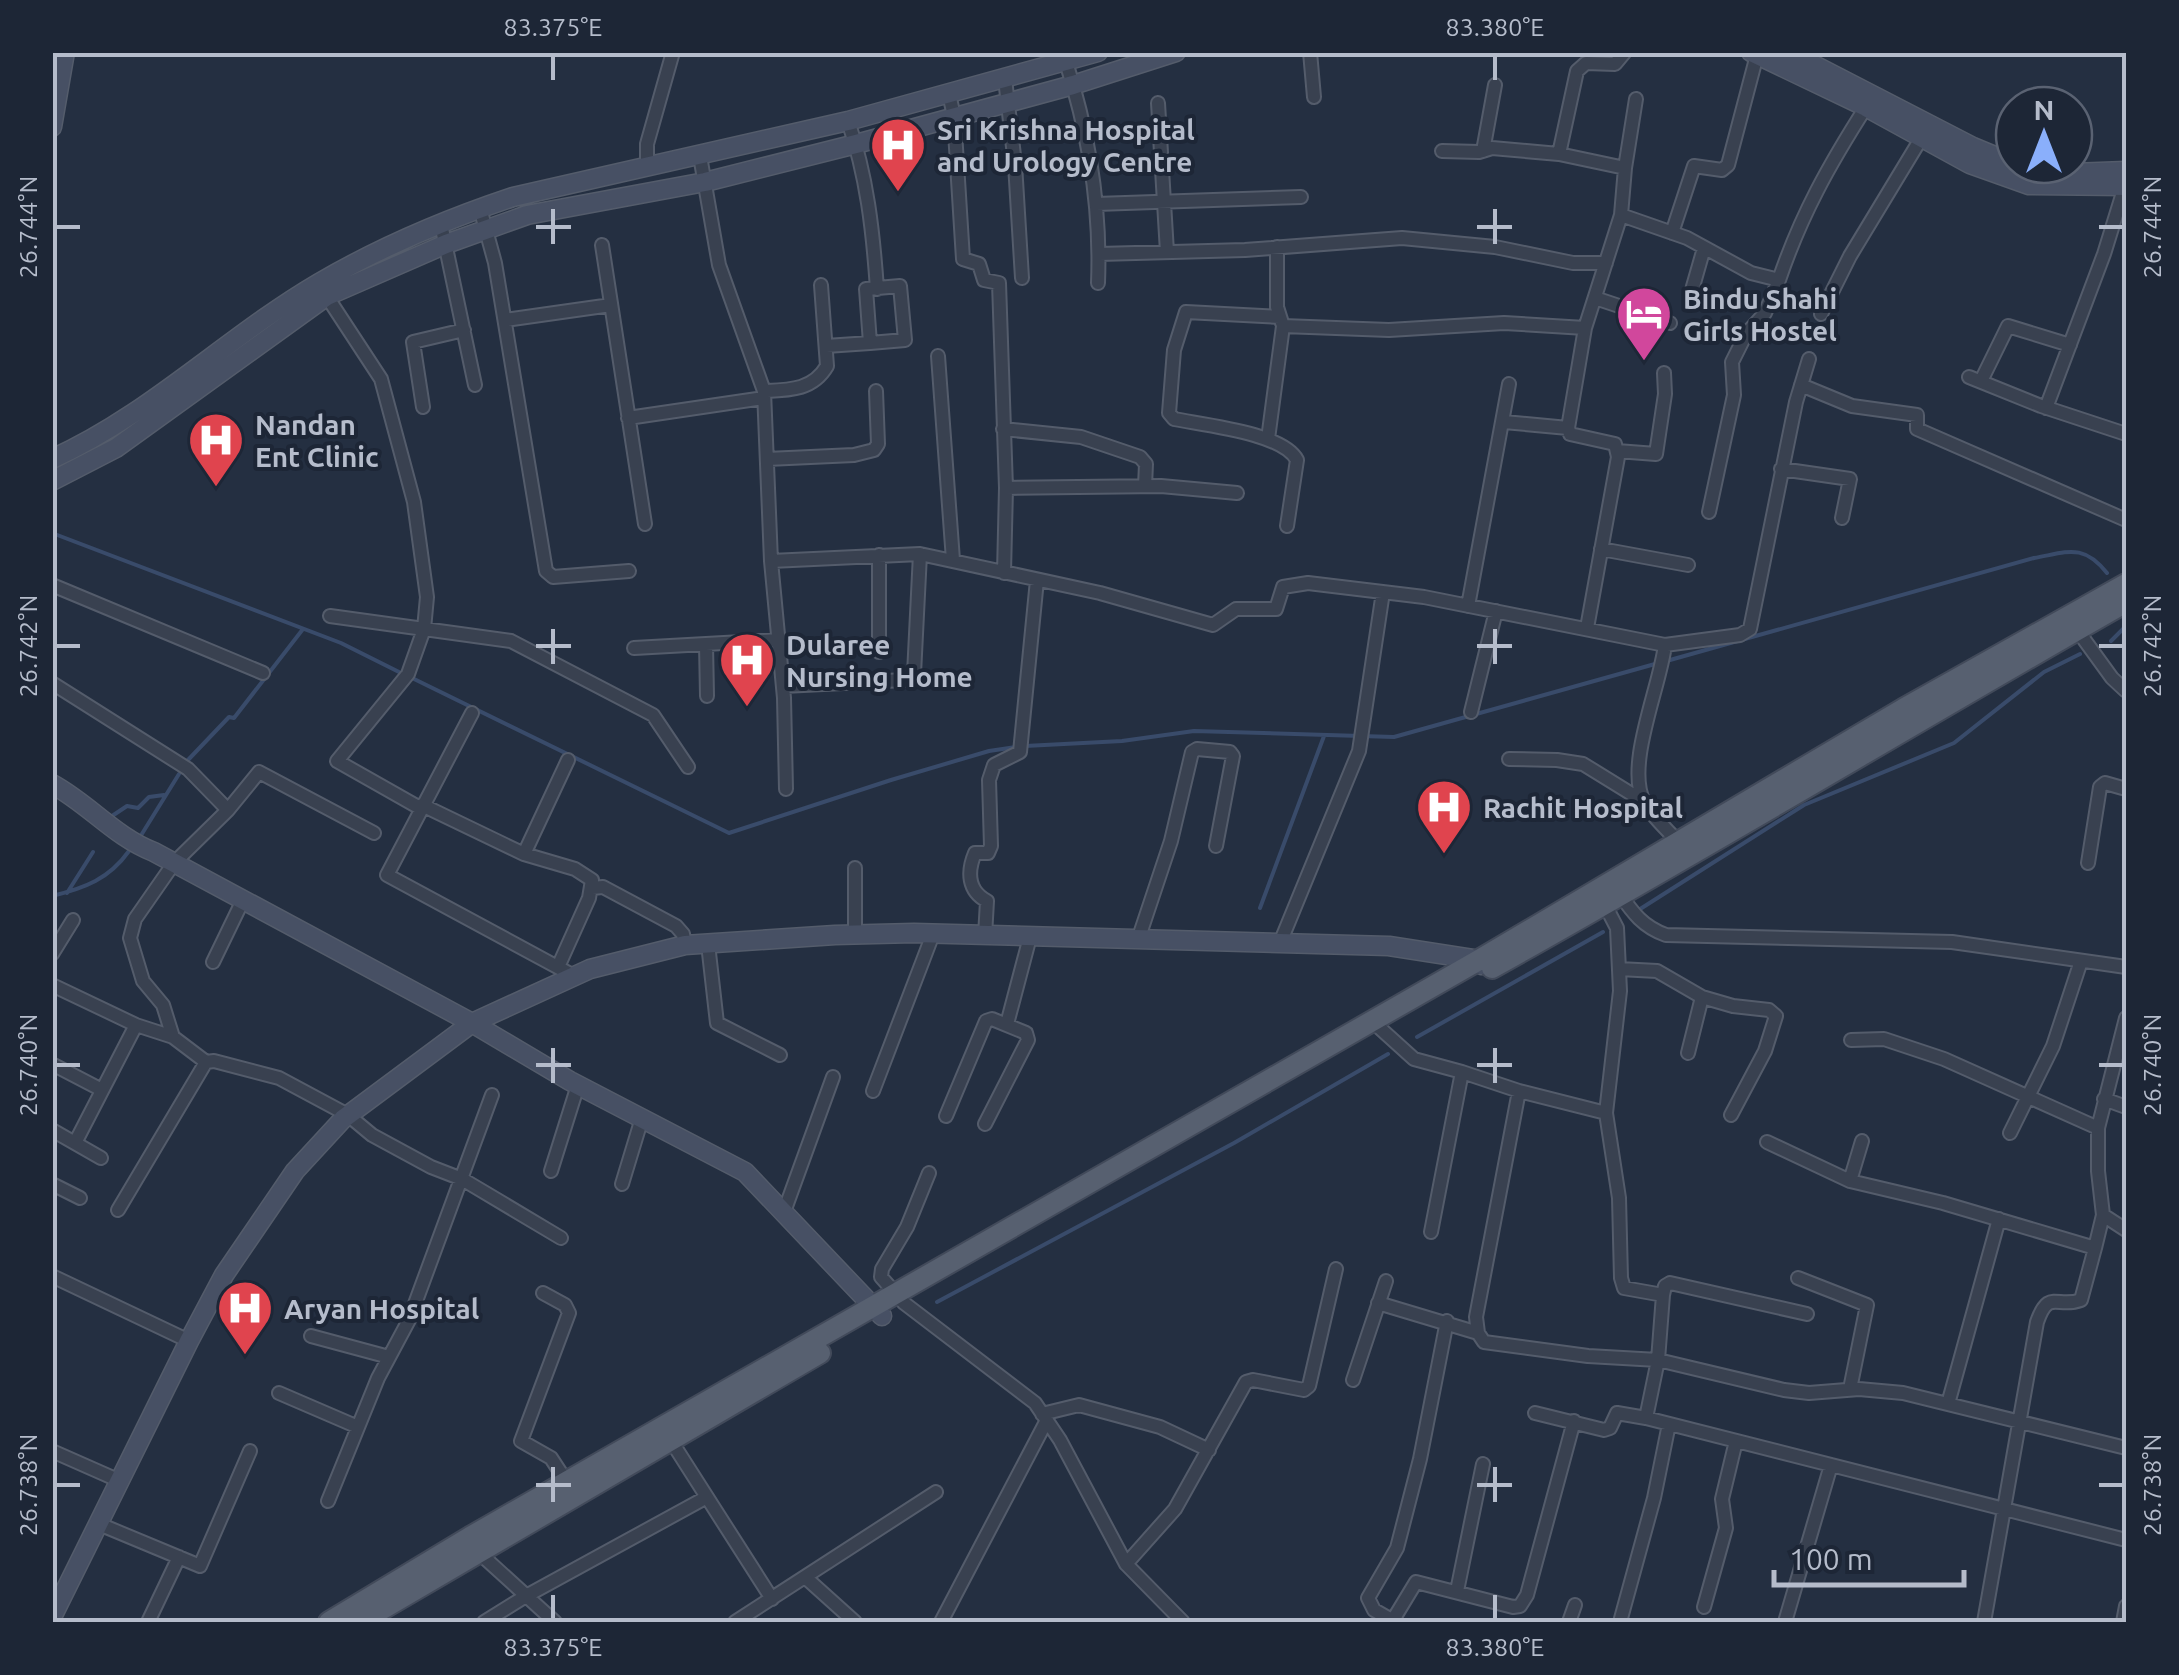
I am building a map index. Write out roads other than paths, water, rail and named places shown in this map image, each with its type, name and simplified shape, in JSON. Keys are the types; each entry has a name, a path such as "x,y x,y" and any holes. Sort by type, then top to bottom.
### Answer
{"main road":[{"path":"52,127 65,52"},
{"path":"52,460 140,409 323,290 441,224 480,208 513,197 848,121 1098,52"},
{"path":"52,481 116,448 323,290 527,214 705,182 1073,85 1176,52"},
{"path":"1788,52 1994,156"},
{"path":"1754,54 1866,107 1970,164 2029,185 2126,186"},
{"path":"2094,172 2126,170"},
{"path":"2073,624 2126,584"},
{"path":"329,1622 472,1545 1609,894 1903,709 2073,624 2126,602"},
{"path":"52,784 72,795 132,844 174,863 745,1172 878,1311"},
{"path":"53,1614 224,1275 296,1170 348,1115 472,1023 566,972 685,945 933,934 1390,946 1483,966"},
{"path":"360,1622 472,1545"}],"street":[{"path":"647,168 647,144 673,52"},
{"path":"1310,52 1314,97"},
{"path":"1559,154 1577,70 1586,63 1616,64 1625,52"},
{"path":"1672,233 1694,166 1722,170 1728,165 1754,54"},
{"path":"1066,62 1090,156 1098,283"},
{"path":"1005,79 1010,100 1022,278"},
{"path":"1483,151 1494,84"},
{"path":"949,94 964,259 979,264 984,280 998,283 1006,488 1004,572"},
{"path":"1587,628 1617,451 1615,444 1570,434 1568,428 1585,328 1621,215 1636,99"},
{"path":"1158,103 1167,252"},
{"path":"1709,512 1734,396 1732,362 1746,334 1765,313 1820,180 1866,107"},
{"path":"848,121 872,220 877,288"},
{"path":"1821,314 1850,256 1922,137"},
{"path":"1442,151 1492,148 1559,154 1625,168"},
{"path":"700,156 719,265 764,395 786,789"},
{"path":"2046,408 2126,186"},
{"path":"1096,204 1301,197"},
{"path":"480,208 505,320 546,571 554,578 629,571"},
{"path":"1621,215 1672,233 1751,272 1779,280"},
{"path":"441,224 475,386"},
{"path":"1099,254 1402,238 1495,248 1573,263 1606,262"},
{"path":"602,245 645,524"},
{"path":"1268,439 1281,321 1277,307 1277,247"},
{"path":"1704,248 1692,290 1722,305"},
{"path":"628,418 797,390 810,384 825,372 821,285"},
{"path":"826,346 870,343 904,340 900,286 866,290 870,343"},
{"path":"323,290 381,379 414,502 426,597 424,629 408,674 337,761 421,806 524,854 586,874 592,880 592,888 566,972 388,874 421,806 472,713"},
{"path":"1595,298 1670,323"},
{"path":"505,320 611,305"},
{"path":"1286,526 1296,456 1268,439 1170,416 1174,350 1183,315 1188,311 1389,330 1504,322 1585,328"},
{"path":"2070,345 2008,326 1975,379 2126,434"},
{"path":"423,407 414,342 464,330"},
{"path":"938,356 953,560"},
{"path":"771,561 920,554 1100,593 1214,626 1236,609 1276,609 1283,587 1308,583 1468,606 1665,645 1740,635 1750,629 1781,470 1808,359"},
{"path":"1617,451 1656,454 1665,394 1664,373"},
{"path":"1468,606 1509,384"},
{"path":"1801,385 1852,406 1917,414 1917,428 1922,433 2126,520"},
{"path":"766,459 854,455 874,450 878,444 876,391"},
{"path":"1504,422 1568,428"},
{"path":"1003,428 1082,437 1140,457 1146,464 1145,486"},
{"path":"1781,470 1850,479 1842,518"},
{"path":"1006,488 1145,486 1236,493"},
{"path":"1601,549 1688,565"},
{"path":"783,686 906,680 914,674 920,554"},
{"path":"878,555 879,652"},
{"path":"985,936 989,908 971,885 971,862 975,853 988,853 991,846 989,780 994,765 1020,752 1037,580"},
{"path":"52,585 263,672"},
{"path":"1280,944 1359,751 1383,592"},
{"path":"1471,712 1496,611"},
{"path":"330,616 510,640 653,715 688,767"},
{"path":"2073,624 2126,691"},
{"path":"634,648 778,640"},
{"path":"706,644 707,696"},
{"path":"1643,801 1639,746 1662,672 1665,645"},
{"path":"52,684 188,769 228,810"},
{"path":"1138,940 1171,840 1192,752 1197,749 1230,752 1233,756 1216,846"},
{"path":"1509,759 1583,764 1643,801 1683,848"},
{"path":"524,854 568,760"},
{"path":"173,1037 163,1005 143,980 130,938 135,919 174,863 228,810 259,772 374,834"},
{"path":"2088,862 2100,787 2105,783 2126,789"},
{"path":"855,868 855,935"},
{"path":"592,888 603,887 676,926 685,945"},
{"path":"1609,894 1637,919 1666,935 1904,939 2045,953 2126,967"},
{"path":"1609,894 1617,928 1620,991 1606,1113 1619,1198 1624,1288 1664,1296"},
{"path":"212,962 243,900"},
{"path":"52,954 73,920"},
{"path":"873,1091 933,934"},
{"path":"1007,1024 1030,937"},
{"path":"708,944 717,1022 780,1054"},
{"path":"2010,1132 2054,1046 2081,961"},
{"path":"1619,969 1657,971 1702,997 1769,1010 1776,1016 1765,1051 1731,1115"},
{"path":"52,985 136,1025 173,1037 206,1062 279,1078 348,1115 372,1135 462,1179 561,1238"},
{"path":"1688,1053 1702,997"},
{"path":"946,1116 986,1022 992,1019 1026,1033 1028,1040 985,1124"},
{"path":"75,1143 136,1025"},
{"path":"1984,1622 2043,1305 2082,1300 2103,1215 2098,1128 2126,1025"},
{"path":"1377,1026 1414,1059 1606,1113"},
{"path":"1852,1040 1884,1039 1944,1059 2098,1128"},
{"path":"118,1210 206,1062"},
{"path":"52,1064 102,1090"},
{"path":"1431,1232 1462,1072"},
{"path":"784,1212 833,1078"},
{"path":"552,1171 578,1084"},
{"path":"1519,1091 1476,1318 1484,1342 1588,1356 1658,1360 1784,1390 1903,1393 2126,1448"},
{"path":"328,1501 389,1357 409,1320 492,1095"},
{"path":"2104,1100 2126,1107"},
{"path":"622,1184 642,1118"},
{"path":"52,1130 101,1158"},
{"path":"1850,1181 1862,1140"},
{"path":"1767,1142 1850,1181 2095,1248"},
{"path":"929,1173 907,1227 880,1273 899,1299 1034,1403 1126,1564 1183,1622"},
{"path":"52,1184 80,1198"},
{"path":"2103,1215 2126,1230"},
{"path":"1948,1404 1999,1219"},
{"path":"1126,1564 1169,1519 1248,1380 1304,1390 1309,1386 1336,1269"},
{"path":"52,1276 189,1340"},
{"path":"1798,1278 1867,1305 1850,1390"},
{"path":"1353,1380 1386,1281"},
{"path":"1646,1418 1658,1360 1665,1286 1670,1283 1807,1314"},
{"path":"542,1293 566,1305 569,1313 522,1442 551,1458 570,1488"},
{"path":"1378,1303 1478,1333"},
{"path":"1446,1322 1424,1443 1396,1548 1368,1598 1374,1610 1395,1622 1416,1582 1513,1608 1520,1606 1532,1576 1574,1422"},
{"path":"311,1336 389,1357"},
{"path":"279,1393 358,1427"},
{"path":"941,1622 1044,1417 1079,1405 1160,1427 1209,1450"},
{"path":"1534,1413 1606,1430 1617,1413 1646,1418 2126,1540"},
{"path":"1620,1622 1654,1498 1669,1424"},
{"path":"667,1434 772,1598"},
{"path":"1704,1607 1726,1528 1722,1499 1736,1441"},
{"path":"98,1524 200,1566 250,1450"},
{"path":"52,1451 120,1480"},
{"path":"1457,1591 1483,1464"},
{"path":"1785,1622 1831,1465"},
{"path":"735,1622 936,1492"},
{"path":"484,1622 707,1497"},
{"path":"472,1545 555,1622"},
{"path":"148,1622 180,1557"},
{"path":"805,1576 856,1622"},
{"path":"1570,1622 1575,1605"},
{"path":"2123,1622 2126,1606"}],"waterway":[{"path":"52,533 341,643 401,673"},
{"path":"1670,660 2034,558 2082,553 2107,573"},
{"path":"2111,641 2126,626"},
{"path":"188,760 229,717 234,718 303,629"},
{"path":"1637,911 1804,805 1954,743 2044,672 2080,654"},
{"path":"1025,746 1122,741 1194,731 1394,737 1655,664"},
{"path":"410,677 729,833 891,780 989,751 1016,747"},
{"path":"1260,908 1324,736"},
{"path":"140,837 179,774"},
{"path":"109,818 127,806 138,808 149,797 164,795"},
{"path":"52,896 95,881 129,851"},
{"path":"67,893 93,852"},
{"path":"1417,1037 1603,932"},
{"path":"937,1302 1234,1143 1388,1054"}],"place":[{"name":"Sri Krishna Hospital and Urology Centre","path":"898,194"},
{"name":"Bindu Shahi Girls Hostel","path":"1644,363"},
{"name":"Nandan Ent Clinic","path":"216,489"},
{"name":"Dularee Nursing Home","path":"747,709"},
{"name":"Rachit Hospital","path":"1444,856"},
{"name":"Aryan Hospital","path":"245,1357"}]}
